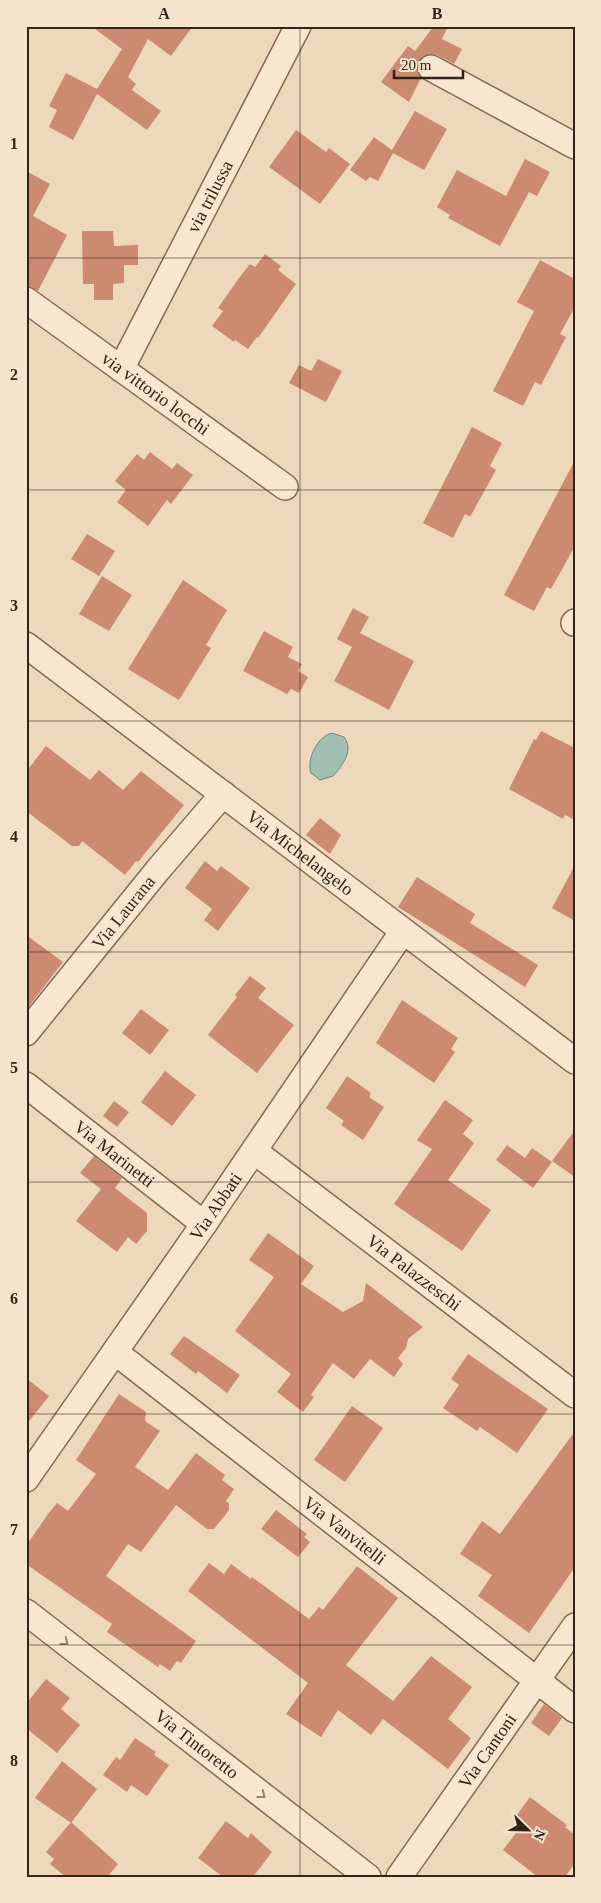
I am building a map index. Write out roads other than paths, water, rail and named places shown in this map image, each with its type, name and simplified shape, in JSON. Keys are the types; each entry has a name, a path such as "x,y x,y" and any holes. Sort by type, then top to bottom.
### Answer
{"street":[{"name":"via trilussa","path":"121,369 298,26"},
{"path":"431,68 575,146"},
{"name":"via vittorio locchi","path":"26,300 285,487"},
{"name":"Via Michelangelo","path":"30,656 223,794 575,1061"},
{"name":"Via Laurana","path":"26,1033 157,871 223,794"},
{"name":"Via Abbati","path":"26,1479 204,1224 403,931"},
{"name":"Via Marinetti","path":"26,1085 204,1224"},
{"name":"Via Palazzeschi","path":"254,1151 575,1395"},
{"name":"Via Vanvitelli","path":"115,1352 575,1710"},
{"name":"Via Tintoretto","path":"26,1612 368,1877"},
{"name":"Via Cantoni","path":"399,1877 575,1626"}]}
